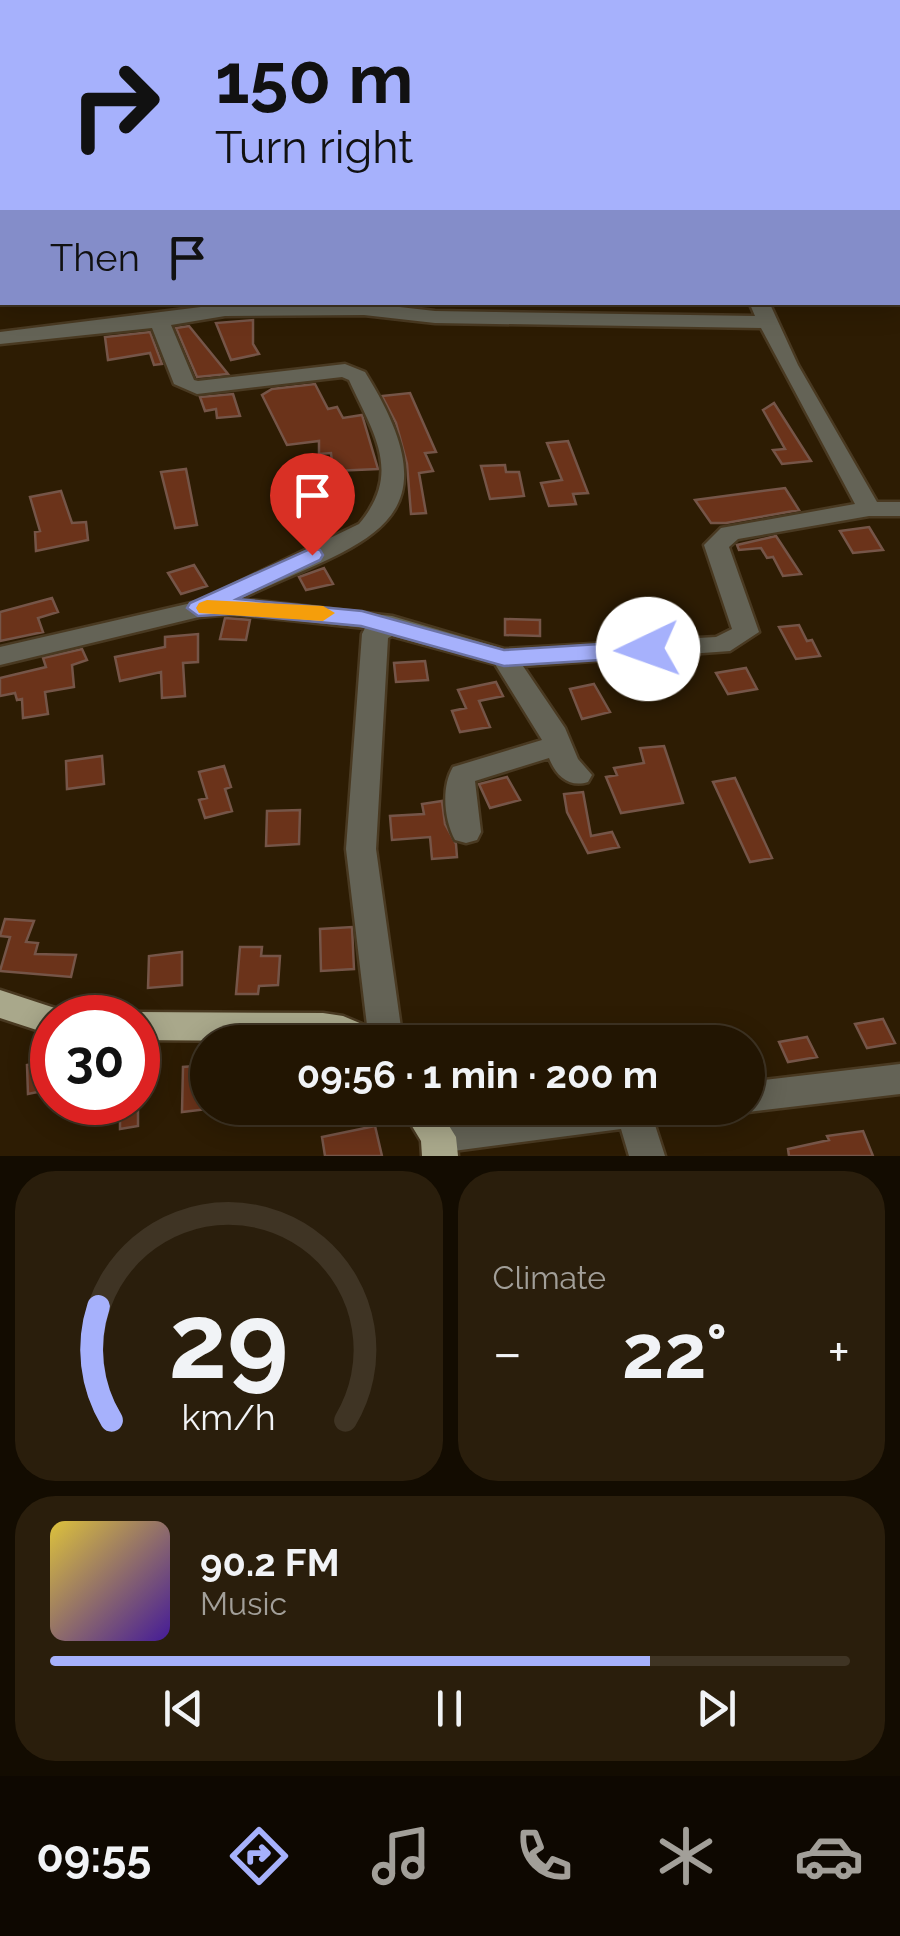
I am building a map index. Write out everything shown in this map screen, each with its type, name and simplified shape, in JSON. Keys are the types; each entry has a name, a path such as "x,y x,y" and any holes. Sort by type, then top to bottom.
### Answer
{"main road":[{"path":"0,1004 30,1014"},
{"path":"160,1026 190,1027"}],"street":[{"path":"0,338 224,310 316,309 435,317 763,312 869,509"},
{"path":"159,321 186,384 197,388 345,370 358,376 395,462 397,483 385,512 368,529 198,608"},
{"path":"0,656 198,608 232,606 331,614 392,624 504,658 721,645 746,632 716,544 730,533 869,509 900,509"},
{"path":"384,1025 360,849 375,634 392,624"},
{"path":"504,658 550,728 566,765 578,775"},
{"path":"466,832 459,787 462,774 558,746"},
{"path":"765,1095 900,1079"},
{"path":"432,1133 504,1125"},
{"path":"647,1156 648,1125"}],"building":[{"path":"253,320 253,344 259,354 231,360 216,323"},
{"path":"189,326 228,374 197,377 176,328"},
{"path":"150,332 162,364 154,365 150,353 108,360 105,337"},
{"path":"315,384 328,409 337,407 343,418 362,415 378,469 333,471 331,453 319,454 319,441 287,445 262,395 272,389"},
{"path":"410,393 436,452 425,453 433,471 419,473 426,513 411,514 407,464 396,423 382,396"},
{"path":"233,394 240,416 217,418 216,409 205,411 200,397"},
{"path":"774,403 811,461 782,464 773,450 785,449 763,410"},
{"path":"568,441 588,493 573,494 576,504 549,506 541,483 562,480 547,443"},
{"path":"505,465 506,472 519,472 524,496 490,499 481,466"},
{"path":"186,469 197,525 175,528 161,472"},
{"path":"785,488 799,510 726,523 711,523 695,500"},
{"path":"61,491 72,523 86,522 88,540 36,551 35,532 40,531 30,497"},
{"path":"869,527 883,550 853,553 840,531"},
{"path":"776,536 801,574 783,576 773,557 767,558 761,548 739,550 737,545"},
{"path":"194,565 207,586 181,594 168,573"},
{"path":"324,568 333,584 306,590 299,577"},
{"path":"52,598 58,612 38,618 43,632 0,641 0,612"},
{"path":"225,618 250,620 246,640 220,639"},
{"path":"505,619 540,620 540,636 505,635"},
{"path":"799,625 820,656 796,659 779,627"},
{"path":"198,634 198,662 183,663 185,696 162,698 161,672 120,681 115,657 165,647 165,637"},
{"path":"82,649 87,660 72,665 74,687 45,692 48,714 23,718 22,699 17,700 15,693 0,696 0,678 46,667 43,658"},
{"path":"425,661 428,680 396,682 394,663"},
{"path":"673,664 679,684 648,687 642,667"},
{"path":"746,668 757,689 728,694 716,673"},
{"path":"496,682 503,696 479,701 490,727 460,732 452,711 466,708 458,690"},
{"path":"594,684 610,712 582,719 570,689"},
{"path":"664,746 683,803 621,813 606,777 617,775 614,768 644,763 640,748"},
{"path":"102,756 104,784 67,789 66,761"},
{"path":"224,766 231,787 225,789 232,811 205,818 199,800 207,798 199,772"},
{"path":"507,777 520,800 490,808 479,784"},
{"path":"735,778 772,858 750,862 713,782"},
{"path":"583,792 591,836 612,832 619,847 588,853 567,812 564,794"},
{"path":"442,801 445,824 456,844 457,857 432,859 430,837 392,840 390,816 424,814 422,804"},
{"path":"300,810 299,844 266,846 267,811"},
{"path":"5,919 34,921 26,942 38,943 35,954 76,955 71,977 0,971 10,937 0,936"},
{"path":"352,927 354,969 321,971 320,929"},
{"path":"240,947 262,947 261,956 280,956 278,985 259,986 258,994 236,994"},
{"path":"182,952 182,985 148,988 149,956"},
{"path":"883,1019 895,1043 867,1048 855,1024"},
{"path":"807,1037 817,1057 788,1062 779,1042"},
{"path":"30,1064 28,1094 27,1065"},
{"path":"190,1066 190,1111 182,1112 183,1067"},
{"path":"375,1126 382,1156 325,1156 322,1137"},
{"path":"863,1131 873,1156 789,1156 788,1149 829,1140 827,1136"}],"slow traffic":[{"path":"207,608 232,606 323,613"}],"route":[{"path":"312,555 198,608 232,606 362,619 392,624 504,658 648,649"}]}
